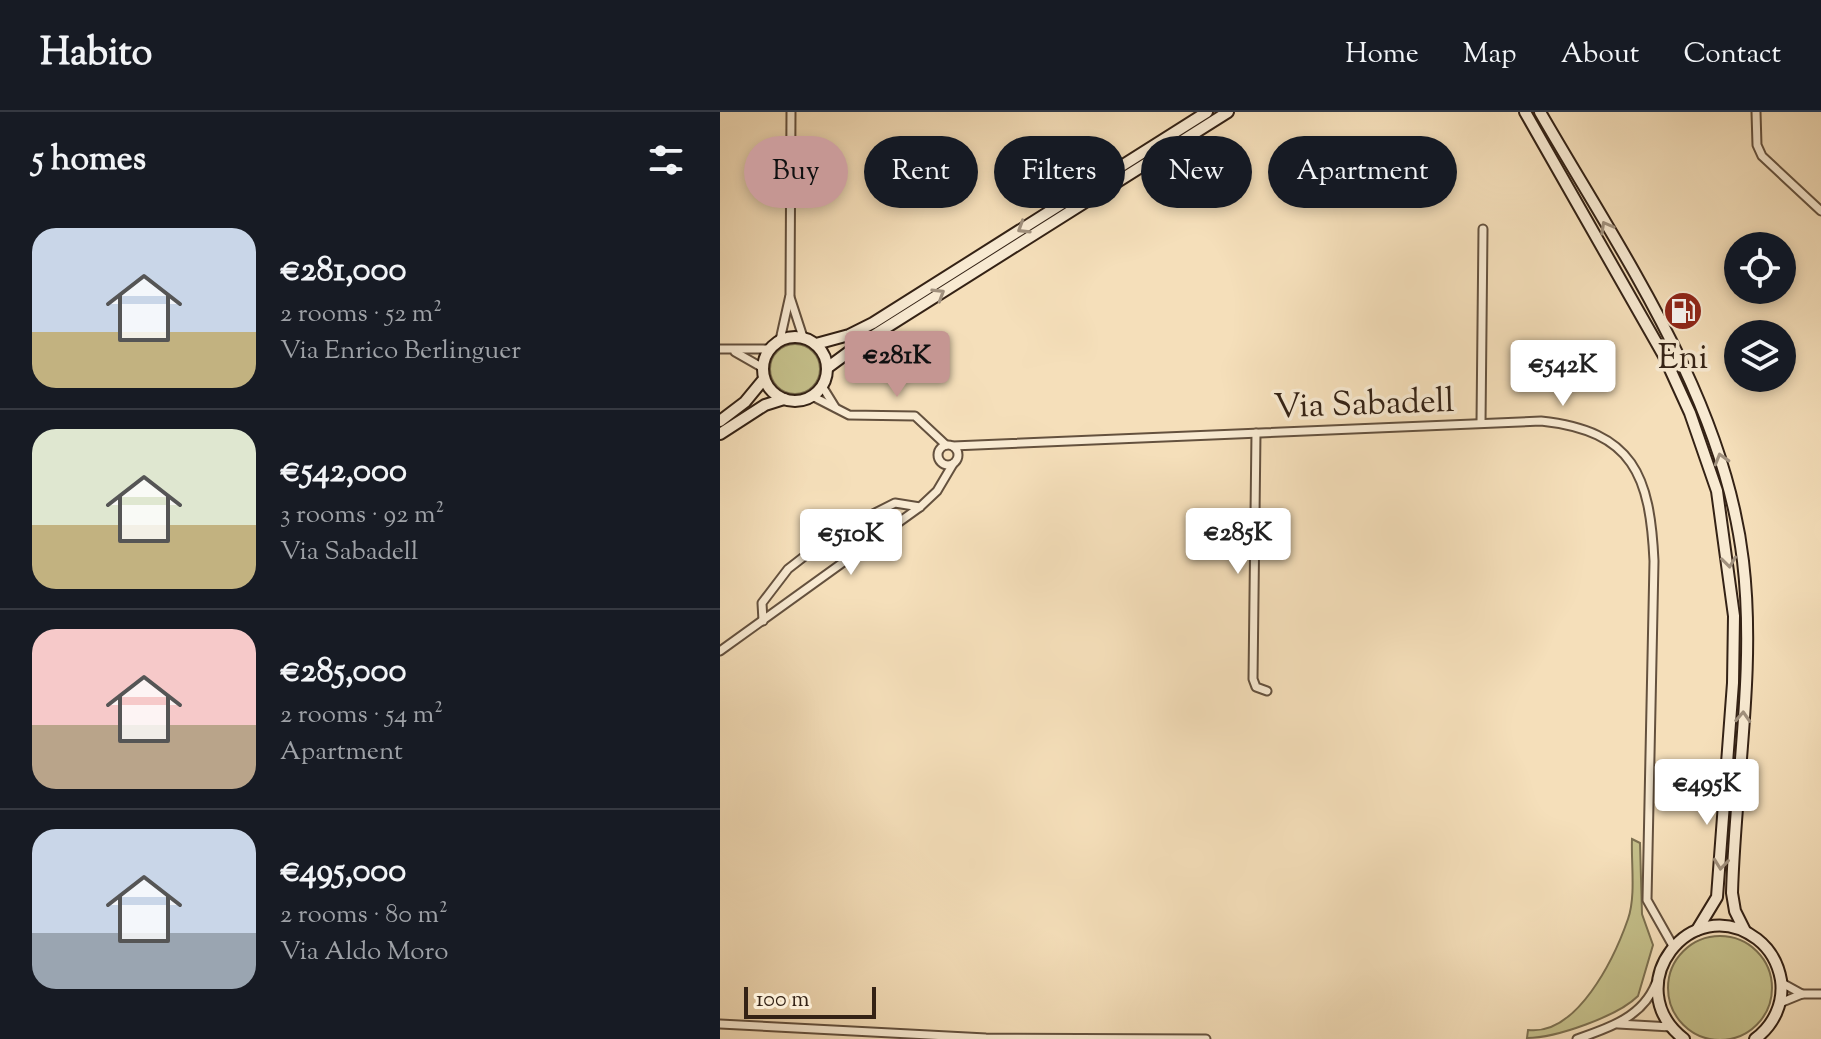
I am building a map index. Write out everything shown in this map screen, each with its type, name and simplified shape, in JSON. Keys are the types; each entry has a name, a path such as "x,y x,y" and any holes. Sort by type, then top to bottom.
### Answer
{"main road":[{"path":"816,344 849,335 873,323 1207,112"},
{"path":"827,368 857,346 1228,112"},
{"path":"1525,112 1664,356 1690,413 1717,491 1733,603 1733,683 1719,886 1714,906 1697,930 1673,946 1659,974 1659,1002 1671,1027 1684,1039"},
{"path":"1540,112 1676,351 1718,447 1729,487 1744,562 1746,616 1732,893 1735,911 1745,931 1772,954 1782,983 1780,1003 1770,1024 1755,1039"},
{"path":"720,421 745,402 764,374 769,349 780,340 803,337 816,344 824,355 827,368 822,386 812,396 799,401 784,399 765,405 720,434"},
{"path":"764,374 772,391 784,399"},
{"path":"1697,930 1723,926 1745,931"}],"street":[{"path":"780,340 790,295 791,112"},
{"path":"1756,112 1757,145 1762,156 1821,211"},
{"path":"1481,423 1483,229"},
{"path":"790,295 803,337"},
{"path":"720,349 769,349"},
{"path":"733,351 764,374"},
{"path":"822,386 837,409"},
{"path":"812,396 853,416 912,415 958,456"},
{"name":"Via Sabadell","path":"946,447 1541,421 1573,424 1617,448 1646,488 1652,511 1654,561 1647,900 1673,946"},
{"path":"1256,433 1253,679 1256,687 1267,691"},
{"path":"720,651 920,507 937,491 958,456 974,446"},
{"path":"945,475 938,457 946,447"},
{"path":"943,464 953,464"},
{"path":"763,621 762,603 788,569 833,534 890,505 904,502 920,507"},
{"path":"1579,1039 1616,1025 1640,1008 1652,993 1659,974"},
{"path":"1782,983 1802,994"},
{"path":"1780,1003 1802,994 1821,994"},
{"path":"720,1024 986,1038 1206,1039"},
{"path":"1616,1025 1671,1027"}],"shaded area":[{"path":"795,344 813,351 820,369 813,387 795,394 777,387 770,369 777,351"},
{"path":"1632,839 1640,843 1642,914 1653,945 1638,996 1616,1011 1586,1024 1527,1038 1528,1030 1546,1029 1562,1021 1591,992 1603,973 1622,936 1630,910 1633,890"},
{"path":"1720,936 1740,940 1757,951 1768,968 1772,988 1768,1008 1757,1025 1740,1036 1720,1040 1700,1036 1683,1025 1672,1008 1668,988 1672,968 1683,951 1700,940"}],"place":[{"name":"Eni","path":"1683,311"}]}
